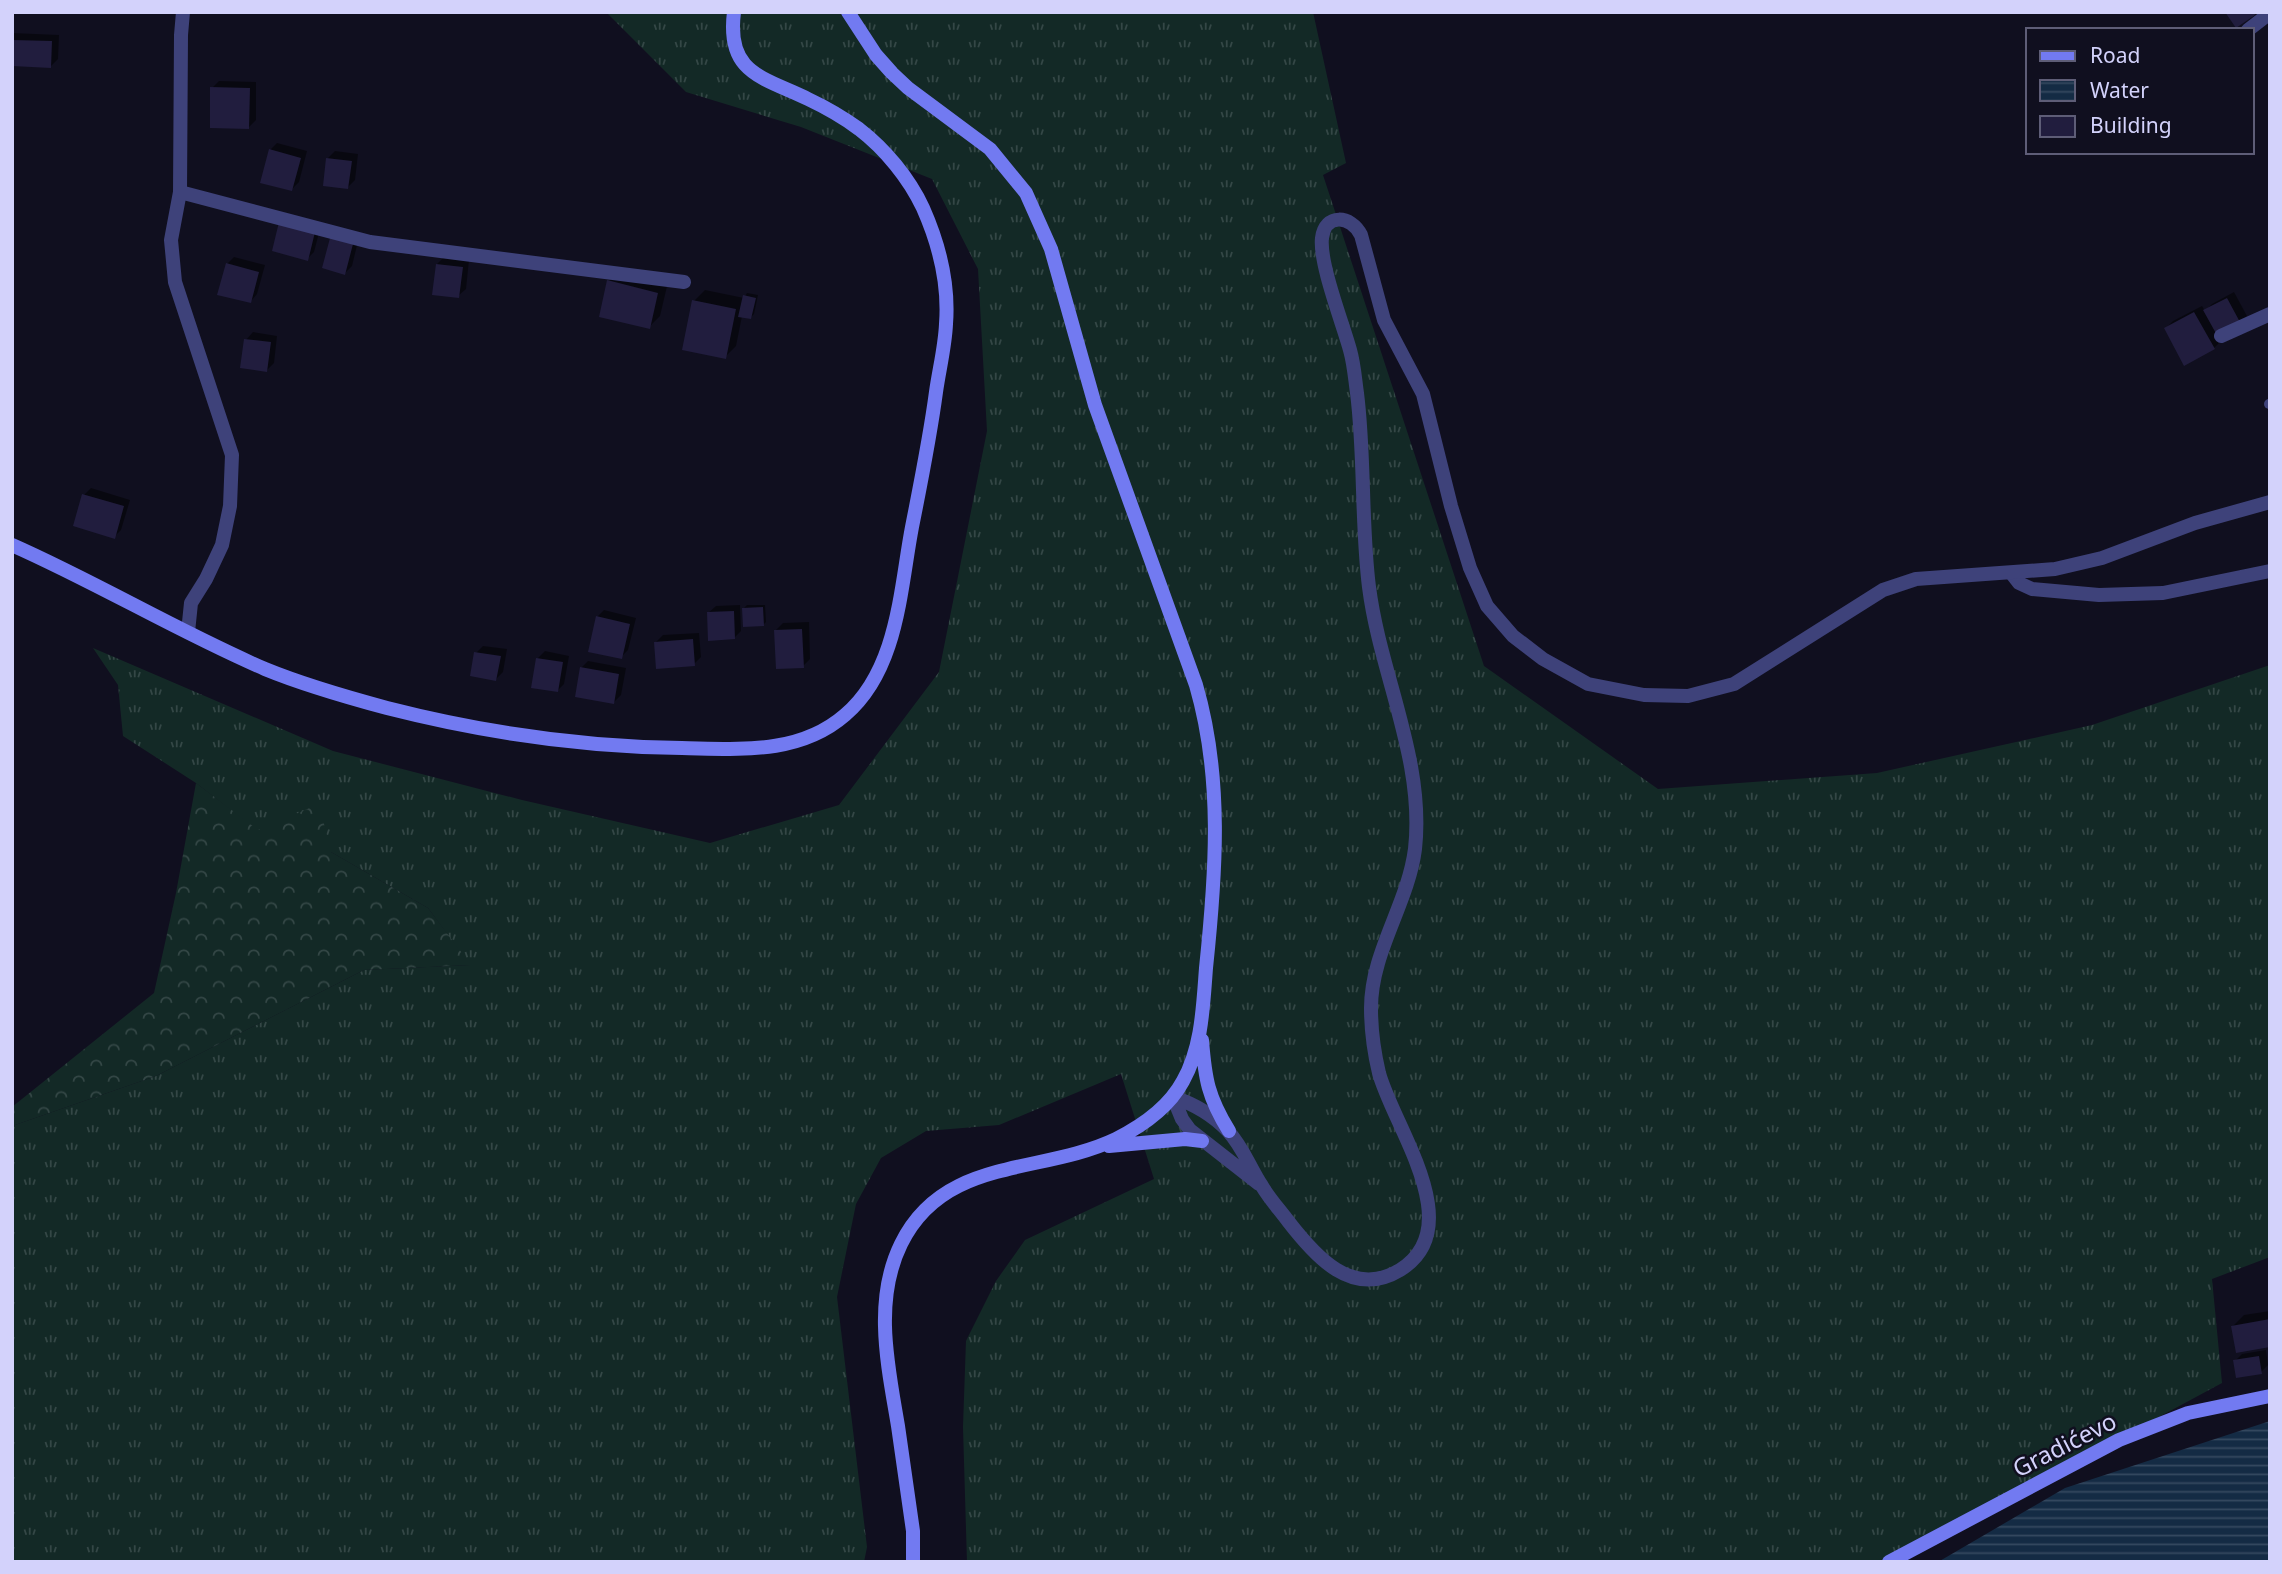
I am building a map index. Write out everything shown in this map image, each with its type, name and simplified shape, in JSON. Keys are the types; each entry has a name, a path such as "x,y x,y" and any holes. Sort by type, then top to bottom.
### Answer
{"main road":[{"path":"12,545 268,670 352,699 446,723 534,739 642,748 748,750 787,745 812,736 844,716 872,687 887,653 895,619 932,420 946,323 939,250 921,204 888,156 857,127 809,99 760,79 744,65 735,49 734,12"},
{"path":"848,12 876,55 908,88 990,149 1010,170 1026,193 1051,249 1095,405 1183,644 1206,718 1212,758 1216,856 1200,1029 1190,1067 1173,1097 1148,1120 1114,1140 1093,1148 992,1172 971,1180 932,1202 919,1215 899,1247 892,1265 884,1305 886,1342 913,1531 913,1562"},
{"path":"1200,1029 1210,1098 1229,1131"},
{"path":"1093,1148 1185,1139 1202,1141"},
{"name":"Gradićevo","path":"1889,1562 2119,1440 2188,1413 2270,1396"}],"street":[{"path":"183,12 180,192 171,240 175,282 232,455 230,506 222,545 191,603 188,632"},
{"path":"2251,28 2270,13"},
{"path":"180,192 370,242 684,282"},
{"path":"1173,1097 1203,1111 1229,1131 1262,1187 1305,1243 1322,1261 1340,1272 1358,1279 1379,1278 1400,1270 1413,1259 1423,1244 1430,1228 1424,1181 1379,1074 1372,1034 1372,986 1409,877 1415,850 1416,821 1412,772 1376,632 1366,547 1360,414 1352,356 1323,258 1321,240 1325,227 1334,220 1348,219 1356,225 1361,234 1384,320 1423,394 1451,506 1470,568 1487,606 1513,636 1543,659 1588,684 1644,695 1688,696 1734,684 1883,590 1916,579 2055,569 2102,558 2196,523 2270,502"},
{"path":"2221,336 2270,314"},
{"path":"2012,573 2019,583 2032,589 2099,595 2163,593 2270,571"},
{"path":"1173,1097 1182,1119 1202,1141 1262,1187"}],"green space":[{"path":"606,12 1313,12 1346,163 1323,175 1484,666 1658,789 1877,773 2092,725 2270,665 2270,1257 2212,1279 2222,1383 1889,1562 967,1562 963,1427 966,1341 996,1281 1025,1240 1154,1179 1121,1074 999,1125 926,1131 881,1158 856,1204 837,1297 867,1547 864,1562 12,1562 12,1126 156,1076 364,970 470,965 428,908 331,852 258,831 196,783 123,736 118,685 93,648 333,751 522,800 710,843 839,805 939,672 987,431 978,269 932,179 801,127 686,92"},
{"path":"196,783 258,830 319,804 331,852 428,908 471,965 364,970 156,1076 12,1126 12,1107 154,993"}],"water":[{"path":"2270,1421 2270,1562 1938,1562 2065,1488"}],"building":[{"path":"2225,12 2254,12 2255,15 2236,28"},
{"path":"12,40 52,41 51,68 12,66"},
{"path":"210,87 250,88 249,129 210,128"},
{"path":"269,149 301,158 292,191 260,183"},
{"path":"326,158 352,161 348,189 323,186"},
{"path":"279,222 315,232 308,261 272,251"},
{"path":"330,238 353,244 345,275 322,268"},
{"path":"226,263 259,272 251,303 217,295"},
{"path":"436,264 463,267 459,298 432,295"},
{"path":"607,280 658,293 650,329 599,317"},
{"path":"743,295 756,298 751,319 738,317"},
{"path":"2227,298 2241,324 2218,337 2203,310"},
{"path":"692,300 736,309 726,359 682,350"},
{"path":"2194,312 2215,349 2184,366 2164,328"},
{"path":"244,339 271,342 267,372 240,368"},
{"path":"82,494 124,506 115,539 73,526"},
{"path":"763,607 764,626 743,627 742,608"},
{"path":"734,611 735,639 708,641 707,612"},
{"path":"596,616 630,624 622,659 588,652"},
{"path":"802,629 804,668 776,669 774,630"},
{"path":"693,639 695,666 656,669 654,642"},
{"path":"474,652 501,656 496,681 470,676"},
{"path":"536,658 563,662 558,692 531,688"},
{"path":"580,667 619,674 614,704 575,697"},
{"path":"2270,1319 2270,1347 2236,1353 2231,1326"},
{"path":"2259,1356 2262,1374 2236,1378 2233,1360"}]}
